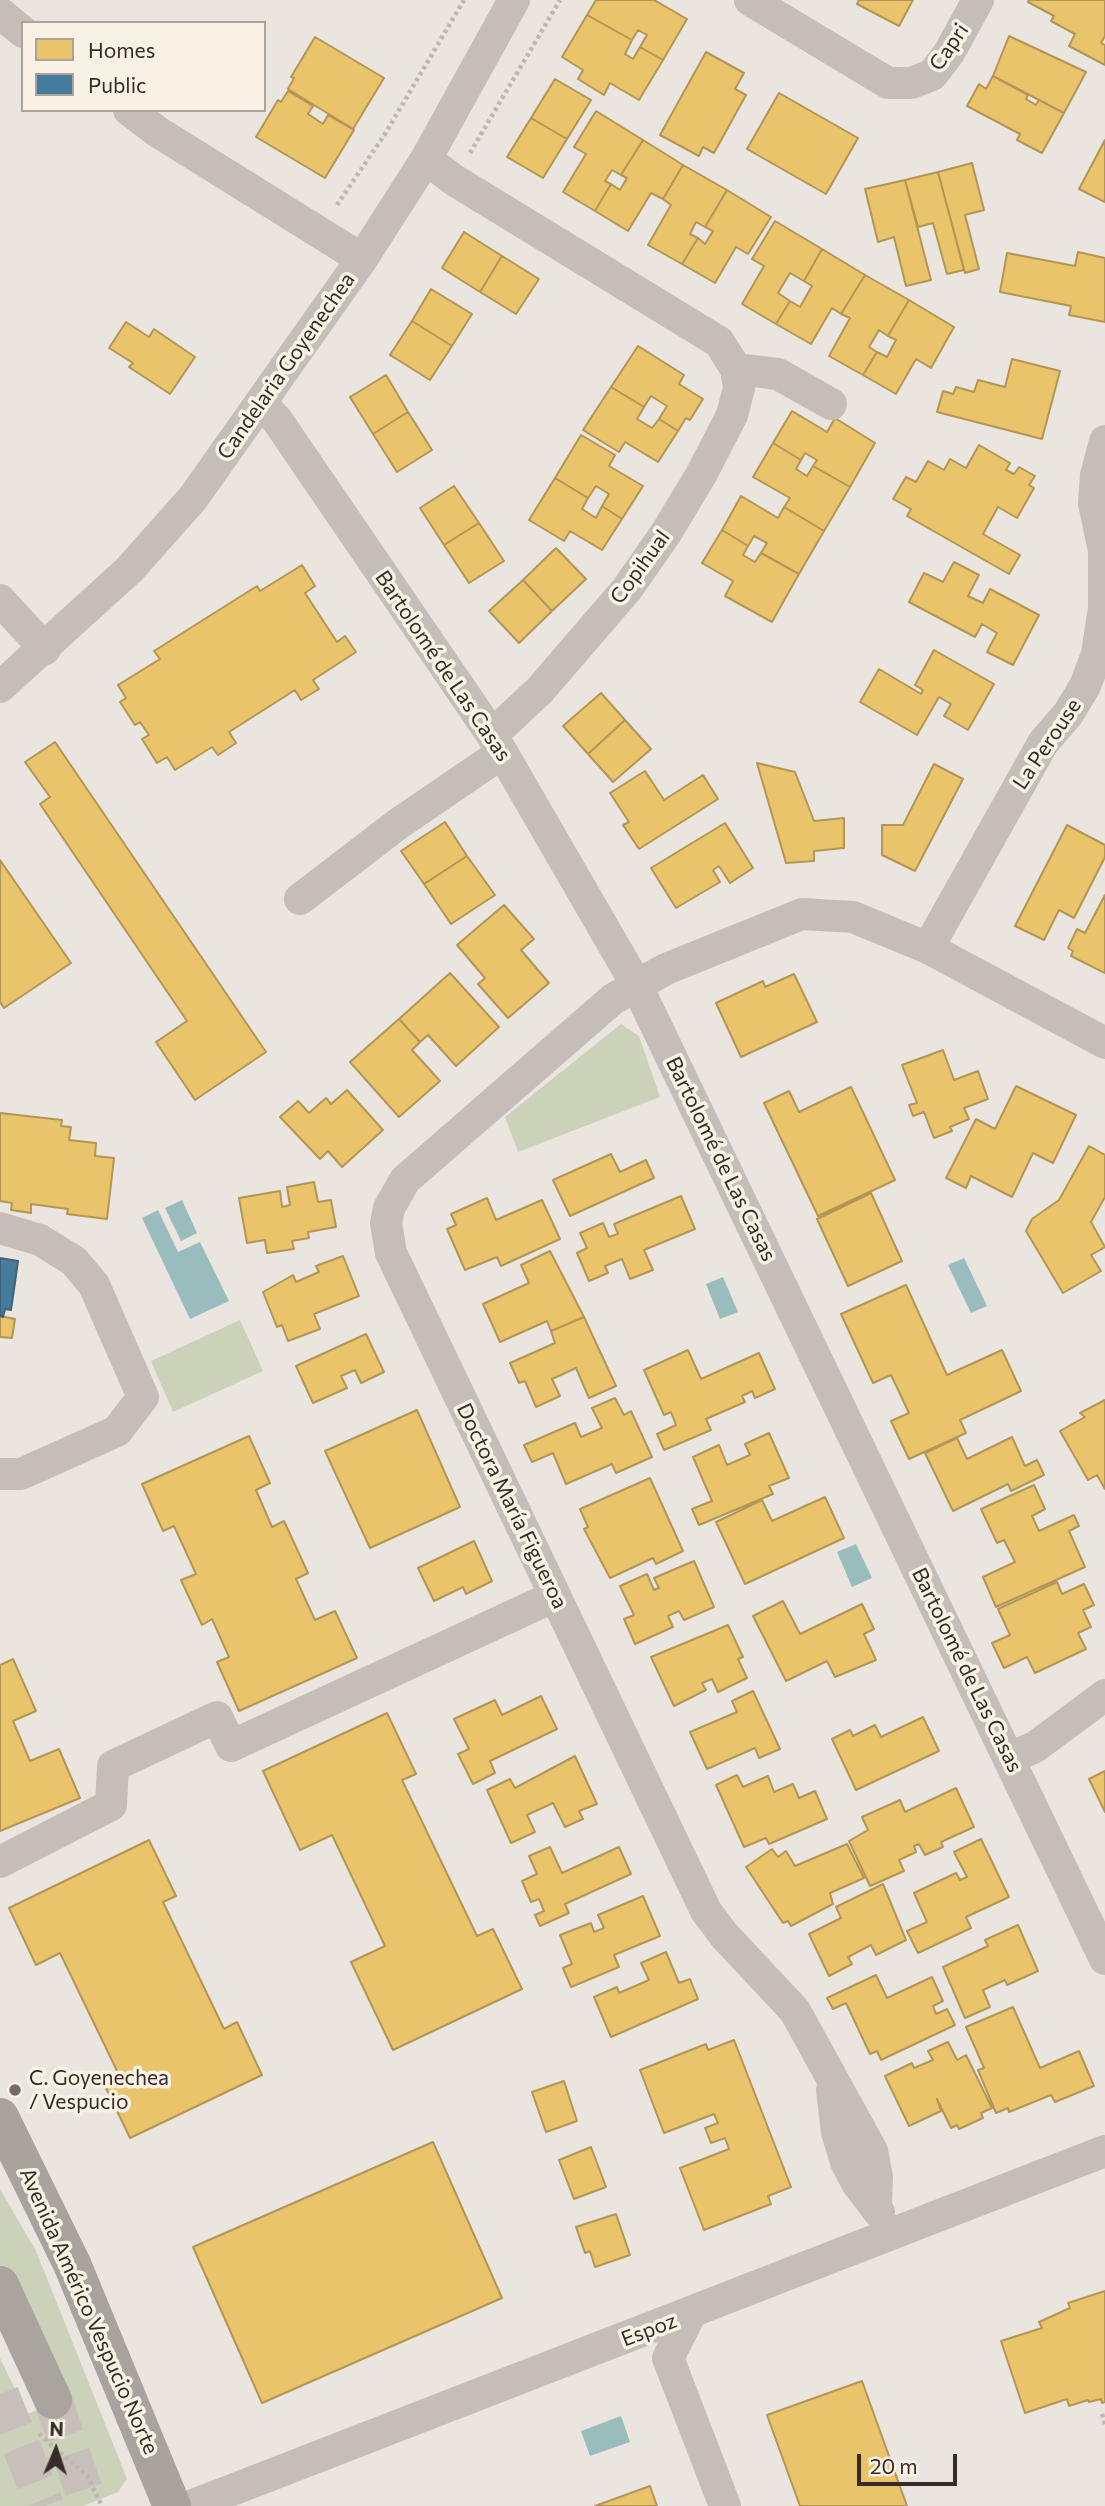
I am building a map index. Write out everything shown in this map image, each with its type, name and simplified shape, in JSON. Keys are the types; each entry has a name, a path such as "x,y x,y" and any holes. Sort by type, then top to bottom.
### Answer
{"highway":[{"path":"0,2285 42,2414"}],"main road":[{"name":"Avenida Américo Vespucio Norte","path":"0,2118 72,2264 172,2506"}],"street":[{"name":"Candelaria Goyenechea","path":"0,687 129,570 193,498 362,259 426,159 514,0"},
{"name":"Capri","path":"750,0 888,83 911,83 932,75 949,53 978,0"},
{"path":"0,13 21,30"},
{"path":"132,112 362,259"},
{"path":"426,159 454,180 719,342 736,369 778,374 831,404"},
{"name":"Copihual","path":"300,899 497,744 585,640 666,533 732,415 739,388 736,369"},
{"name":"Bartolomé de Las Casas","path":"261,403 277,420 497,744 636,984 1105,1959"},
{"name":"La Perouse","path":"928,948 1029,766 1086,686 1097,654 1104,608 1104,551 1094,503 1096,475 1105,441"},
{"path":"0,600 45,649"},
{"name":"Doctora María Figueroa","path":"887,2236 876,2204 877,2177 872,2151 862,2129 831,2082 796,2011 724,1935 706,1911 391,1253 386,1223 395,1194 405,1180 613,999 636,984 802,914 853,917 928,948 1105,1043"},
{"path":"0,1228 40,1240 74,1261 94,1285 143,1397 117,1431 22,1474 0,1474"},
{"path":"0,1862 111,1805 113,1766 217,1717 231,1746 555,1595"},
{"path":"1010,1758 1055,1734 1105,1695"},
{"name":"Espoz","path":"191,2506 1105,2151"},
{"path":"691,2313 667,2358 725,2506"},
{"path":"606,2346 667,2358"}],"path":[{"path":"318,232 385,134 464,0"},
{"path":"454,180 559,0"},
{"path":"42,2414 87,2476 102,2506"},
{"path":"1102,2414 1105,2424"}],"green space":[{"path":"621,1024 639,1036 660,1097 518,1152 505,1117"},
{"path":"240,1320 263,1371 173,1412 151,1361"},
{"path":"0,2189 36,2251 127,2479 118,2492 83,2506 0,2506 0,2358 27,2414 62,2401 0,2265"}],"water":[{"path":"182,1200 197,1233 181,1241 165,1208"},
{"path":"158,1210 178,1252 200,1242 229,1301 190,1319 142,1218"},
{"path":"964,1258 987,1306 971,1313 948,1265"},
{"path":"723,1277 738,1312 720,1319 706,1284"},
{"path":"856,1544 872,1578 852,1587 837,1552"},
{"path":"621,2416 630,2442 590,2456 581,2431"}],"building: Homes":[{"path":"596,0 654,0 687,19 663,60 640,47 647,35 638,30 632,40 587,15"},
{"path":"859,0 913,0 899,26 857,4"},
{"path":"1105,0 1105,36 1101,43 1105,45 1105,65 1069,46 1075,34 1051,21 1054,16 1028,2"},
{"path":"587,15 632,40 625,54 633,59 640,47 663,60 639,100 610,83 604,95 578,79 583,70 562,57"},
{"path":"1009,36 1086,72 1064,113 993,76"},
{"path":"315,37 384,78 353,129 288,89 294,78 291,77"},
{"path":"706,52 744,73 735,89 746,95 714,153 703,147 699,156 660,135"},
{"path":"993,76 1028,95 1026,99 1036,105 1039,100 1064,113 1042,153 1017,140 1020,134 967,106 979,84 986,89"},
{"path":"555,79 591,100 567,139 531,118"},
{"path":"288,91 313,106 308,114 323,124 328,115 354,130 325,178 256,137 278,100 281,102"},
{"path":"779,93 858,138 826,194 747,149"},
{"path":"596,111 643,140 621,175 612,170 605,181 611,184 595,211 563,192 586,154 574,147"},
{"path":"531,118 567,139 543,178 507,157"},
{"path":"643,140 683,165 663,199 651,193 628,231 595,211 611,184 620,190 627,178 621,175"},
{"path":"1105,140 1105,202 1079,189"},
{"path":"972,163 984,210 965,215 979,269 965,273 938,172"},
{"path":"683,165 727,190 705,227 696,222 690,234 698,238 682,264 648,245 671,205 663,199"},
{"path":"938,172 964,270 947,274 933,223 918,227 905,180"},
{"path":"905,180 931,280 906,286 894,237 878,242 865,189"},
{"path":"727,190 771,217 748,254 736,247 715,283 682,264 698,238 705,244 713,231 705,227"},
{"path":"775,221 822,249 804,281 790,273 778,293 790,301 776,324 742,304 764,266 752,259"},
{"path":"464,232 502,256 480,292 442,268"},
{"path":"822,249 865,275 841,314 832,308 811,344 776,324 790,301 800,307 812,286 804,281"},
{"path":"1078,252 1105,258 1105,322 1069,315 1071,306 1000,292 1007,253 1075,266"},
{"path":"502,256 539,279 516,314 480,292"},
{"path":"865,275 909,300 888,336 879,330 869,347 877,352 863,375 829,356 850,318 841,314"},
{"path":"431,289 472,314 452,346 412,321"},
{"path":"909,300 954,327 931,368 916,359 896,394 863,375 877,352 887,357 896,340 888,336"},
{"path":"412,321 452,346 430,380 390,355"},
{"path":"126,322 149,337 154,329 195,357 170,394 129,367 133,363 109,348"},
{"path":"638,346 684,375 679,384 703,399 690,420 686,418 678,431 659,419 667,406 651,396 644,407 611,387"},
{"path":"1012,359 1060,371 1042,439 937,412 943,391 953,394 956,387 974,392 978,380 1005,387"},
{"path":"386,375 408,412 373,434 350,397"},
{"path":"611,387 644,407 637,419 652,428 659,419 678,431 658,462 625,442 619,452 583,430"},
{"path":"792,411 827,432 835,418 875,443 850,487 813,466 817,460 805,453 801,460 773,443"},
{"path":"408,412 432,450 397,472 373,434"},
{"path":"581,435 615,455 609,466 643,486 622,519 602,506 609,494 596,486 588,498 555,478"},
{"path":"773,443 801,460 796,469 807,476 813,466 850,487 824,531 784,507 790,498 753,477"},
{"path":"979,445 1010,463 1006,470 1014,474 1019,467 1035,476 1029,485 1034,488 1017,518 998,507 983,534 1020,555 1009,574 907,516 911,509 893,499 906,477 916,482 928,461 944,470 950,459 966,468"},
{"path":"555,478 588,498 582,509 596,518 602,506 622,519 602,550 570,531 564,541 529,520"},
{"path":"454,486 479,523 444,545 420,508"},
{"path":"741,496 778,518 784,507 824,531 799,574 761,553 767,543 754,536 748,546 722,530"},
{"path":"479,523 504,561 469,583 444,545"},
{"path":"722,530 748,546 743,555 755,562 761,553 799,574 772,622 725,596 733,581 702,563"},
{"path":"556,548 586,579 552,611 523,580"},
{"path":"954,562 979,575 968,596 983,603 990,589 1039,615 1013,665 987,652 997,633 982,624 975,637 909,602 924,573 943,582"},
{"path":"302,565 315,586 305,593 337,642 345,636 356,652 313,680 319,689 301,700 295,690 229,732 236,743 218,755 212,747 175,770 167,757 157,763 142,739 149,735 140,722 135,725 120,702 126,698 118,685 160,659 154,651 257,586 260,591"},
{"path":"523,580 552,611 519,643 489,611"},
{"path":"934,650 994,684 968,730 944,716 951,704 939,697 917,735 860,702 879,669 921,694 923,690 915,685"},
{"path":"601,693 625,720 588,754 563,726"},
{"path":"625,720 651,749 613,782 588,754"},
{"path":"55,742 266,1052 195,1100 156,1042 187,1021 40,804 50,797 25,762"},
{"path":"757,763 795,772 814,821 844,818 844,848 814,851 814,861 786,863"},
{"path":"934,764 963,779 915,871 882,855 882,825 903,825"},
{"path":"645,771 664,800 703,775 718,799 639,849 623,825 629,822 610,793"},
{"path":"445,822 467,856 424,884 401,851"},
{"path":"725,823 753,868 730,883 719,866 713,870 720,882 676,908 651,868"},
{"path":"1067,825 1105,845 1105,857 1074,918 1059,910 1044,940 1015,926"},
{"path":"467,856 495,895 451,924 424,884"},
{"path":"0,860 71,963 4,1008 0,1002"},
{"path":"1105,895 1105,973 1071,956 1073,951 1068,948 1077,929 1085,933"},
{"path":"504,905 534,939 521,950 549,983 508,1018 478,984 485,978 457,945"},
{"path":"450,973 499,1027 456,1066 428,1035 420,1042 399,1019"},
{"path":"794,974 817,1022 741,1057 716,1003 763,981 765,987"},
{"path":"399,1019 420,1042 412,1050 440,1081 399,1117 350,1062"},
{"path":"943,1050 954,1080 978,1071 988,1099 964,1108 969,1119 950,1127 952,1131 934,1138 924,1112 913,1116 909,1105 917,1103 902,1065"},
{"path":"1016,1086 1076,1115 1053,1163 1033,1153 1012,1197 971,1176 966,1188 946,1178 976,1119 995,1129"},
{"path":"851,1087 895,1180 818,1216 764,1103 789,1091 799,1112"},
{"path":"347,1090 383,1130 342,1167 328,1151 320,1159 280,1117 298,1101 309,1113 326,1098 331,1104"},
{"path":"0,1113 62,1120 61,1126 71,1127 69,1140 96,1143 95,1156 114,1158 107,1219 67,1214 68,1209 31,1204 31,1213 11,1210 12,1203 0,1201"},
{"path":"1089,1146 1105,1155 1105,1197 1091,1222 1105,1247 1091,1255 1101,1271 1063,1293 1026,1231 1032,1219 1059,1200"},
{"path":"611,1154 620,1172 646,1160 654,1178 570,1216 553,1180"},
{"path":"314,1182 318,1202 331,1200 336,1227 308,1232 309,1238 292,1241 294,1249 267,1253 265,1240 247,1243 239,1198 280,1191 282,1207 290,1205 287,1187"},
{"path":"871,1193 902,1261 848,1286 817,1219"},
{"path":"681,1196 695,1229 644,1250 653,1270 630,1279 622,1259 605,1266 608,1273 589,1281 577,1253 587,1248 580,1233 603,1223 609,1237 618,1234 614,1224"},
{"path":"487,1198 496,1220 542,1200 560,1239 501,1266 497,1257 465,1270 447,1229 456,1225 451,1214"},
{"path":"550,1251 584,1317 551,1331 547,1321 500,1342 483,1304 529,1283 521,1265"},
{"path":"343,1256 359,1296 314,1314 320,1329 288,1341 282,1325 277,1327 263,1292 293,1275 296,1282 319,1272 316,1266"},
{"path":"906,1285 947,1375 1002,1350 1021,1391 960,1420 966,1433 909,1459 891,1421 909,1413 891,1375 873,1383 841,1314"},
{"path":"0,1316 15,1319 12,1338 0,1337"},
{"path":"584,1317 616,1386 589,1398 576,1368 552,1379 560,1396 536,1407 525,1381 519,1383 510,1363 555,1343 551,1331"},
{"path":"366,1334 384,1372 361,1383 355,1370 341,1376 347,1388 313,1403 296,1366"},
{"path":"688,1350 701,1379 759,1353 775,1389 755,1398 752,1391 742,1396 745,1402 706,1419 711,1430 664,1450 657,1434 676,1425 671,1412 664,1415 644,1370"},
{"path":"615,1398 624,1415 631,1411 652,1457 616,1473 612,1464 566,1484 553,1453 532,1462 524,1445 575,1423 581,1437 602,1428 592,1408"},
{"path":"1105,1400 1105,1489 1097,1475 1088,1480 1060,1431 1085,1417 1080,1413"},
{"path":"417,1410 460,1507 370,1548 325,1451"},
{"path":"769,1433 789,1478 769,1486 773,1494 699,1525 692,1509 712,1501 693,1457 719,1445 727,1465 750,1455 745,1444"},
{"path":"249,1436 270,1483 256,1490 272,1527 284,1521 308,1573 296,1579 315,1620 335,1611 357,1658 239,1711 217,1662 229,1657 212,1619 202,1625 181,1580 196,1574 174,1526 163,1531 142,1484"},
{"path":"1012,1437 1025,1466 1037,1460 1044,1475 1011,1491 1008,1484 953,1511 925,1453 957,1438 967,1459"},
{"path":"650,1478 683,1551 656,1564 653,1558 610,1578 584,1529 588,1527 580,1509"},
{"path":"1034,1485 1045,1509 1032,1516 1039,1531 1074,1515 1079,1526 1069,1531 1085,1567 996,1607 983,1577 1015,1562 1004,1540 997,1543 981,1509"},
{"path":"825,1497 844,1538 745,1584 716,1522 762,1500 772,1521"},
{"path":"474,1541 492,1581 466,1594 463,1587 434,1601 418,1568"},
{"path":"694,1561 714,1607 684,1620 679,1611 668,1616 673,1627 635,1644 624,1619 634,1615 620,1586 647,1574 654,1590 659,1588 654,1578"},
{"path":"1057,1582 1062,1594 1084,1584 1094,1605 1083,1610 1091,1627 1078,1633 1086,1649 1035,1673 1027,1657 1004,1668 992,1643 1010,1635 998,1609"},
{"path":"783,1601 800,1634 862,1604 874,1629 864,1634 876,1660 835,1677 827,1661 786,1681 753,1616"},
{"path":"728,1625 743,1657 738,1659 747,1678 718,1692 712,1679 702,1683 706,1690 674,1706 651,1657"},
{"path":"13,1659 36,1711 13,1721 30,1761 59,1749 80,1798 0,1831 0,1665"},
{"path":"753,1691 780,1749 759,1758 755,1748 707,1769 690,1732 737,1712 732,1701"},
{"path":"541,1696 557,1729 490,1761 495,1773 473,1784 458,1754 469,1749 454,1719 495,1700 502,1715"},
{"path":"387,1713 416,1774 402,1780 477,1936 493,1929 522,1989 393,2050 351,1962 385,1946 332,1835 300,1850 263,1771"},
{"path":"923,1717 939,1751 856,1790 832,1739 850,1730 853,1736 875,1725 881,1737"},
{"path":"575,1756 597,1804 579,1811 583,1819 565,1827 553,1803 527,1815 535,1832 511,1843 487,1790 510,1779 515,1788"},
{"path":"1105,1771 1105,1812 1089,1779"},
{"path":"737,1775 743,1787 768,1776 774,1792 793,1784 799,1798 815,1791 827,1819 769,1844 766,1838 744,1847 716,1785"},
{"path":"956,1788 974,1827 941,1842 943,1847 925,1855 919,1844 914,1846 916,1852 899,1860 904,1871 870,1886 849,1841 868,1830 862,1817 900,1800 905,1812"},
{"path":"981,1839 1009,1897 966,1917 971,1928 918,1953 907,1931 927,1922 914,1893 956,1873 960,1880 967,1877 954,1852"},
{"path":"149,1840 176,1896 163,1902 224,2029 237,2022 262,2075 130,2138 103,2082 119,2075 60,1953 36,1965 9,1908"},
{"path":"847,1844 864,1878 830,1893 833,1904 791,1926 788,1921 783,1923 746,1867 772,1849 778,1857 786,1851 795,1866"},
{"path":"550,1847 562,1873 619,1847 631,1874 565,1904 569,1913 540,1926 535,1915 544,1911 539,1899 531,1902 522,1881 537,1874 529,1856"},
{"path":"883,1884 906,1940 876,1955 871,1945 848,1957 852,1964 829,1976 809,1934 841,1918 836,1907"},
{"path":"643,1896 660,1936 614,1955 619,1967 571,1987 563,1968 572,1964 560,1935 591,1923 594,1932 604,1928 598,1915"},
{"path":"1018,1925 1038,1971 1007,1985 1005,1980 983,1990 990,2007 965,2018 943,1967 988,1946 985,1940"},
{"path":"666,1952 679,1983 690,1979 698,1999 611,2037 594,1997 617,1987 619,1993 649,1980 641,1963"},
{"path":"876,1975 887,1998 932,1977 943,2001 933,2006 936,2014 947,2009 955,2025 881,2060 877,2051 870,2054 846,2003 833,2009 827,1998"},
{"path":"1013,2007 1040,2068 1079,2051 1094,2086 1055,2102 1051,2095 1009,2112 1008,2108 996,2113 978,2070 984,2068 966,2027"},
{"path":"734,2040 791,2187 768,2196 771,2204 704,2230 680,2168 729,2149 725,2138 711,2143 705,2128 718,2123 714,2114 664,2133 640,2070 706,2044 708,2050"},
{"path":"948,2042 957,2060 966,2055 992,2108 981,2113 983,2118 959,2129 957,2125 951,2128 937,2099 941,2111 909,2126 885,2076 912,2063 914,2068 933,2060 928,2051"},
{"path":"564,2081 577,2121 546,2132 532,2092"},
{"path":"433,2142 502,2298 262,2403 193,2247"},
{"path":"591,2147 606,2187 574,2199 559,2160"},
{"path":"616,2214 630,2255 595,2267 590,2251 585,2253 576,2227"},
{"path":"1105,2291 1105,2402 1102,2403 1101,2399 1088,2400 1069,2406 1067,2399 1025,2413 1001,2341 1042,2328 1039,2322 1070,2308 1068,2303"},
{"path":"862,2381 907,2506 800,2506 767,2415"},
{"path":"650,2486 657,2506 595,2506"}],"building: Public":[{"path":"0,1258 18,1261 11,1310 5,1309 3,1317 0,1316"}],"tunnel":[{"path":"0,2394 45,2506"},
{"path":"53,2400 89,2506"}],"place":[{"name":"C. Goyenechea / Vespucio","path":"15,2090"}]}
